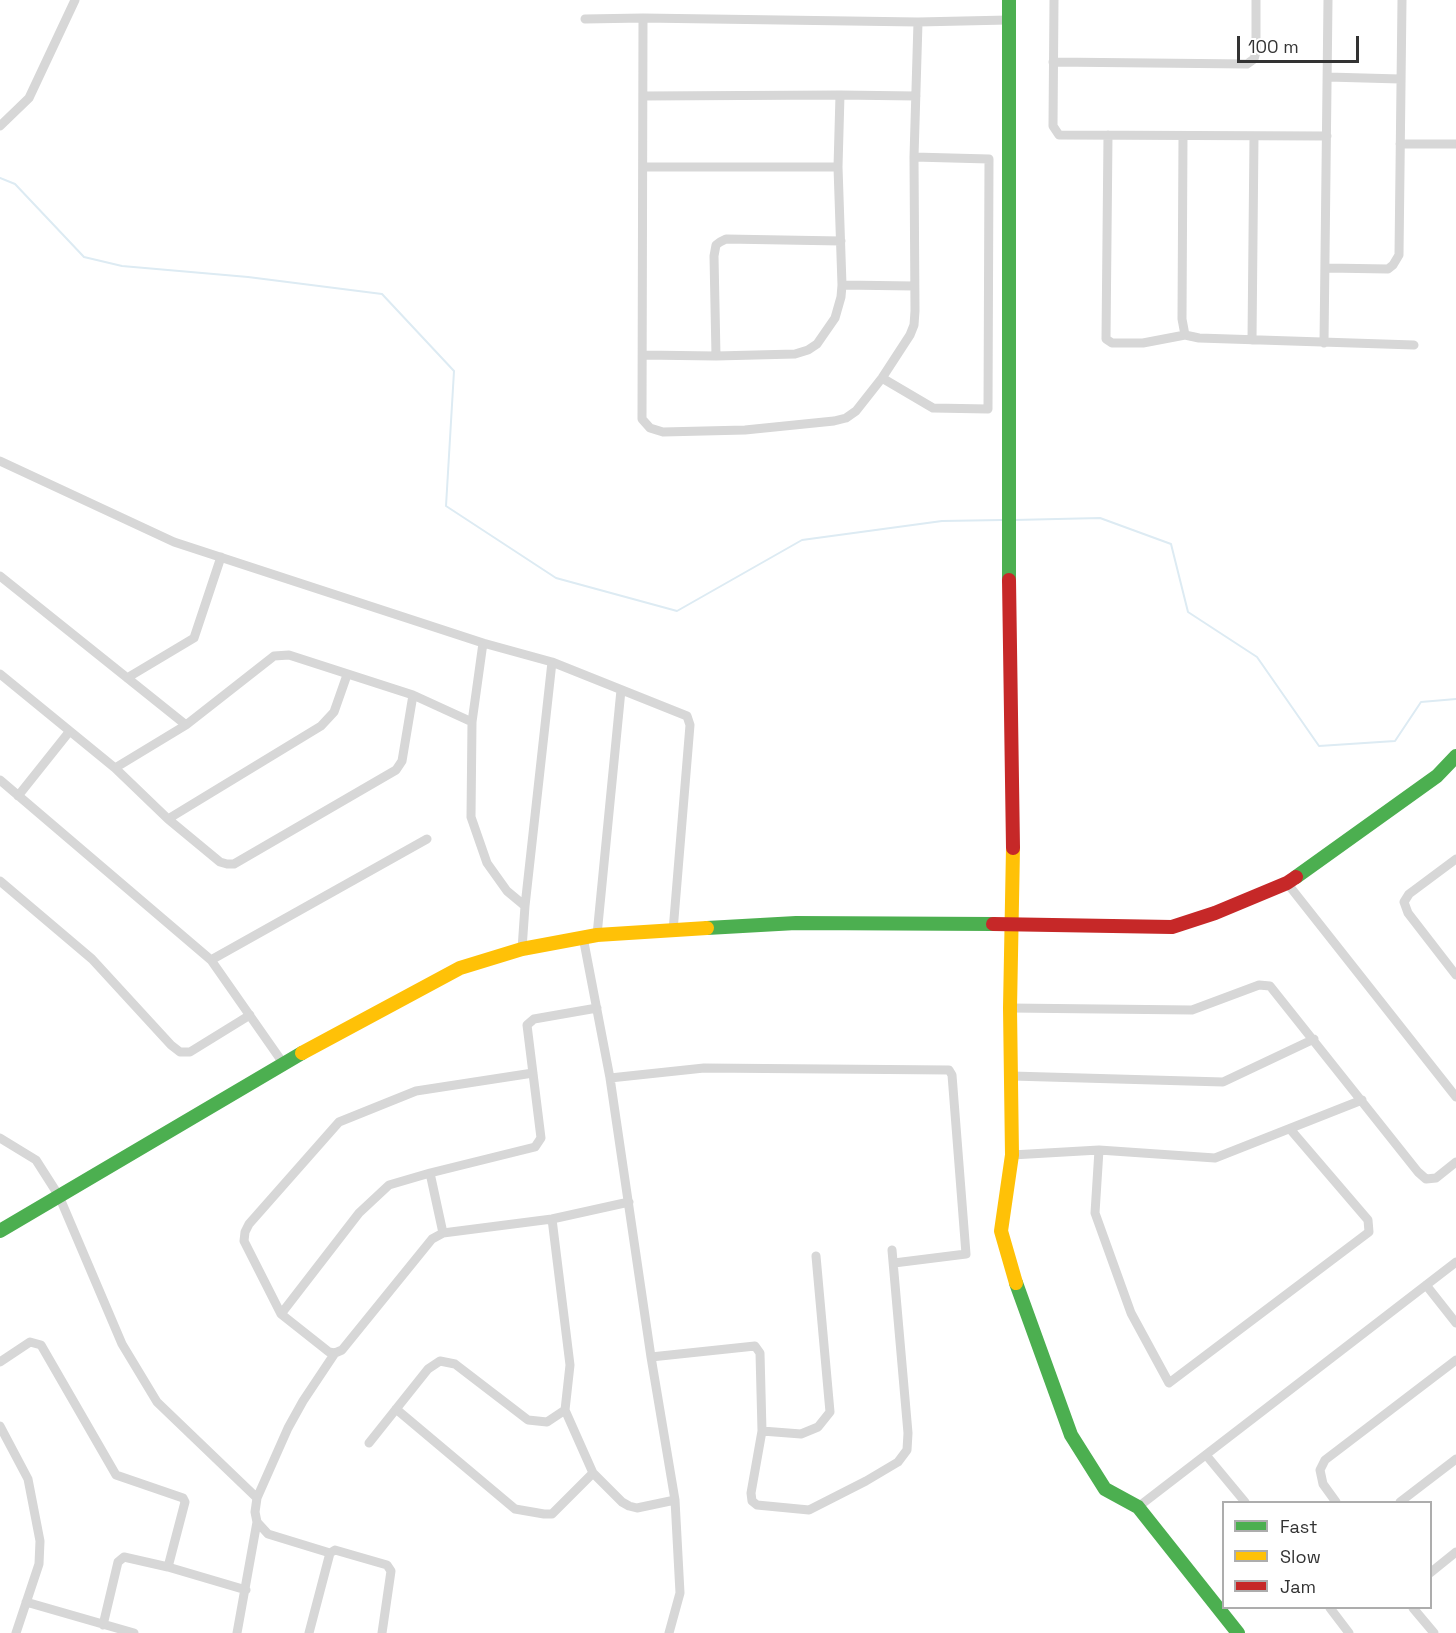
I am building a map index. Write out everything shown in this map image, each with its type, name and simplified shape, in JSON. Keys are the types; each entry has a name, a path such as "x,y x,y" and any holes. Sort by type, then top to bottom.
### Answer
{"street":[{"path":"0,126 29,98 75,0"},
{"path":"1009,0 1008,528 1013,875 1010,1008 1012,1155 1001,1231 1013,1275 1071,1435 1105,1489 1138,1507 1238,1633"},
{"path":"1054,0 1053,126 1055,131 1064,136 1327,136"},
{"path":"1053,62 1247,64 1254,59 1256,52 1256,0"},
{"path":"1324,343 1327,268 1328,0"},
{"path":"1327,268 1388,269 1397,260 1400,247 1402,0"},
{"path":"643,18 642,419 650,428 663,432 745,430 846,418 856,411 882,378 910,335 914,325 914,157 918,22"},
{"path":"585,19 918,22 1008,20"},
{"path":"1328,77 1400,79"},
{"path":"643,355 795,354 817,344 834,318 841,297 838,167 840,95"},
{"path":"643,96 915,96"},
{"path":"1108,135 1106,339 1112,343 1143,343 1185,335 1199,338 1414,345"},
{"path":"1183,136 1182,308 1185,335"},
{"path":"1252,340 1254,136"},
{"path":"1400,144 1456,144"},
{"path":"914,157 989,159 988,409"},
{"path":"644,167 838,167"},
{"path":"716,356 714,256 716,245 726,239 841,241"},
{"path":"842,285 914,286"},
{"path":"882,378 933,408 1008,411"},
{"path":"0,461 174,542 483,643 552,662 687,716 690,725 673,931"},
{"path":"127,678 194,638 221,557"},
{"path":"0,576 186,725"},
{"path":"483,643 472,722 471,817 487,863 507,891 525,906"},
{"path":"116,768 186,725 274,656 288,655 413,695 472,722"},
{"path":"522,949 552,662"},
{"path":"0,674 116,768 168,819 220,862 234,864 396,770 402,760 413,695"},
{"path":"168,819 330,718 347,675"},
{"path":"621,690 590,936 597,1008 610,1077 651,1357 675,1500 680,1593 669,1633"},
{"path":"18,795 69,732"},
{"path":"0,1231 283,1063 460,968 522,949 590,936 796,923 1172,927 1215,913 1287,883 1437,776 1456,756"},
{"path":"0,780 212,960 283,1063"},
{"path":"212,960 427,839"},
{"path":"1456,859 1409,894 1404,902 1408,913 1456,975"},
{"path":"0,881 92,958 180,1052 190,1052 250,1015"},
{"path":"1287,883 1454,1091"},
{"path":"1010,1008 1192,1010 1264,984 1270,986 1418,1172 1426,1179 1436,1178 1456,1162"},
{"path":"281,1314 359,1213 389,1185 535,1147 541,1138 527,1024 534,1019 597,1008"},
{"path":"1012,1076 1223,1082 1314,1039"},
{"path":"610,1077 704,1068 949,1070 952,1075 966,1254 894,1263"},
{"path":"336,1353 329,1352 281,1314 244,1241 249,1224 339,1122 416,1091 533,1073"},
{"path":"1012,1155 1099,1150 1215,1158 1362,1100"},
{"path":"1099,1150 1095,1213 1131,1314 1169,1383 1369,1232 1368,1221 1290,1129"},
{"path":"0,1138 36,1160 59,1196 122,1344 157,1402 257,1498"},
{"path":"430,1173 443,1233"},
{"path":"237,1633 257,1522 255,1512 257,1498 288,1428 303,1401 336,1353 342,1350 432,1239 443,1233 552,1219 629,1202"},
{"path":"552,1219 570,1365 566,1410 593,1473 629,1506 637,1508 675,1500"},
{"path":"651,1357 755,1346 760,1353 762,1431 751,1494 752,1501 757,1505 809,1510 898,1462 907,1450 908,1433 892,1250"},
{"path":"762,1431 801,1434 818,1427 830,1412 816,1256"},
{"path":"1138,1507 1456,1262"},
{"path":"1426,1285 1456,1323"},
{"path":"0,1362 30,1342 41,1345 116,1475 183,1498 185,1502 168,1567"},
{"path":"1335,1501 1323,1484 1320,1470 1325,1460 1456,1360"},
{"path":"369,1443 428,1369 440,1361 455,1364 528,1420 548,1422 566,1410"},
{"path":"396,1409 515,1509 552,1514 593,1473"},
{"path":"0,1426 3,1441 28,1479 40,1541 39,1563 16,1633"},
{"path":"1206,1455 1243,1501"},
{"path":"1403,1501 1456,1459"},
{"path":"257,1522 268,1534 330,1553"},
{"path":"309,1633 330,1553 335,1550 387,1565 391,1571 382,1633"},
{"path":"1432,1572 1456,1552"},
{"path":"103,1625 118,1562 124,1557 168,1567 246,1590"},
{"path":"26,1602 134,1633"},
{"path":"1331,1609 1349,1633"},
{"path":"1414,1609 1434,1633"}],"waterway":[{"path":"0,178 15,184 84,257 122,266 248,277 382,294 454,371 446,506 556,578 677,611 802,540 942,521 1002,520"},
{"path":"1014,520 1100,518 1171,544 1188,612 1257,657 1319,746 1395,741 1421,702 1456,699"}],"traffic: fast":[{"path":"1009,0 1009,580"},
{"path":"1296,877 1437,776 1456,756"},
{"path":"707,928 796,923 993,924"},
{"path":"0,1231 302,1053"},
{"path":"1016,1283 1071,1435 1105,1489 1138,1507 1238,1633"}],"traffic: slow":[{"path":"1013,848 1010,1008 1012,1155 1001,1231 1016,1283"},
{"path":"302,1053 460,968 522,949 597,935 707,928"}],"traffic: jam":[{"path":"1009,580 1013,848"},
{"path":"993,924 1172,927 1215,913 1287,883 1296,877"}]}
